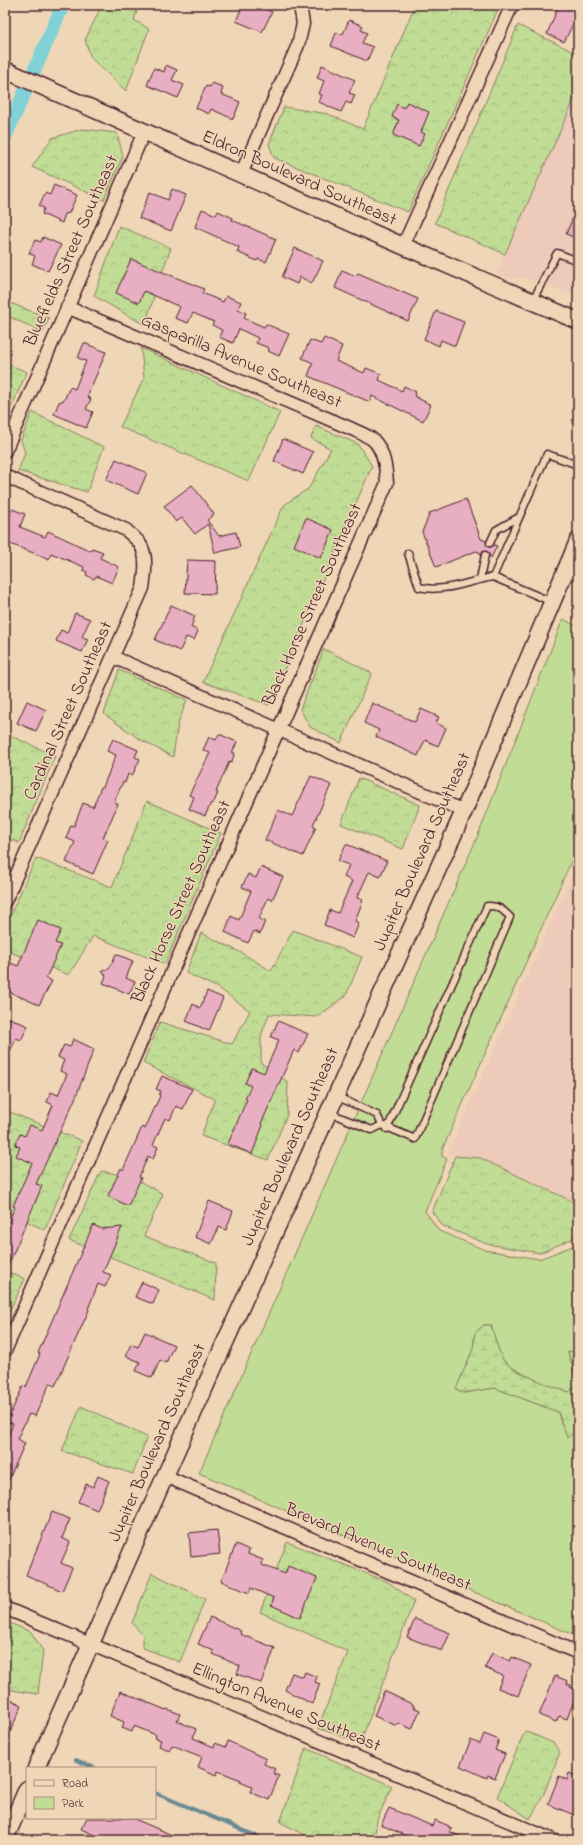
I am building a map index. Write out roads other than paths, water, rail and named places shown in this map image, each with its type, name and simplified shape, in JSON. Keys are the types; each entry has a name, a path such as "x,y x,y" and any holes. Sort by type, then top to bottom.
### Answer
{"street":[{"path":"241,174 298,45 303,24 300,5"},
{"path":"403,246 512,5"},
{"name":"Eldron Boulevard Southeast","path":"5,70 403,246 578,321"},
{"name":"Bluefields Street Southeast","path":"5,451 144,132"},
{"name":"Gasparilla Avenue Southeast","path":"68,307 352,429 372,440 381,453 386,466"},
{"name":"Black Horse Street Southeast","path":"5,1351 387,483 386,466"},
{"name":"Cardinal Street Southeast","path":"5,476 126,530 140,543 144,554 145,568 143,588 5,901"},
{"name":"Jupiter Boulevard Southeast","path":"36,1767 165,1476 464,811 552,602 571,575 578,541"},
{"path":"112,658 464,811"},
{"name":"Brevard Avenue Southeast","path":"165,1476 578,1653"},
{"name":"Ellington Avenue Southeast","path":"5,1608 553,1840"},
{"path":"7,1838 26,1791"}],"lane":[{"path":"532,301 557,253 578,261"},
{"path":"493,577 547,454 578,465"},
{"path":"490,543 496,530 519,517"},
{"path":"408,553 419,587 432,590 443,589 493,577 552,602"},
{"path":"480,579 485,555"},
{"path":"336,1096 377,1115 385,1127 415,1139 510,917 502,909 494,905 487,906 385,1127"},
{"path":"328,1112 372,1130 385,1127"}],"waterway":[{"path":"5,137 63,5"},
{"path":"76,1760 93,1767"},
{"path":"156,1793 266,1840"}]}
